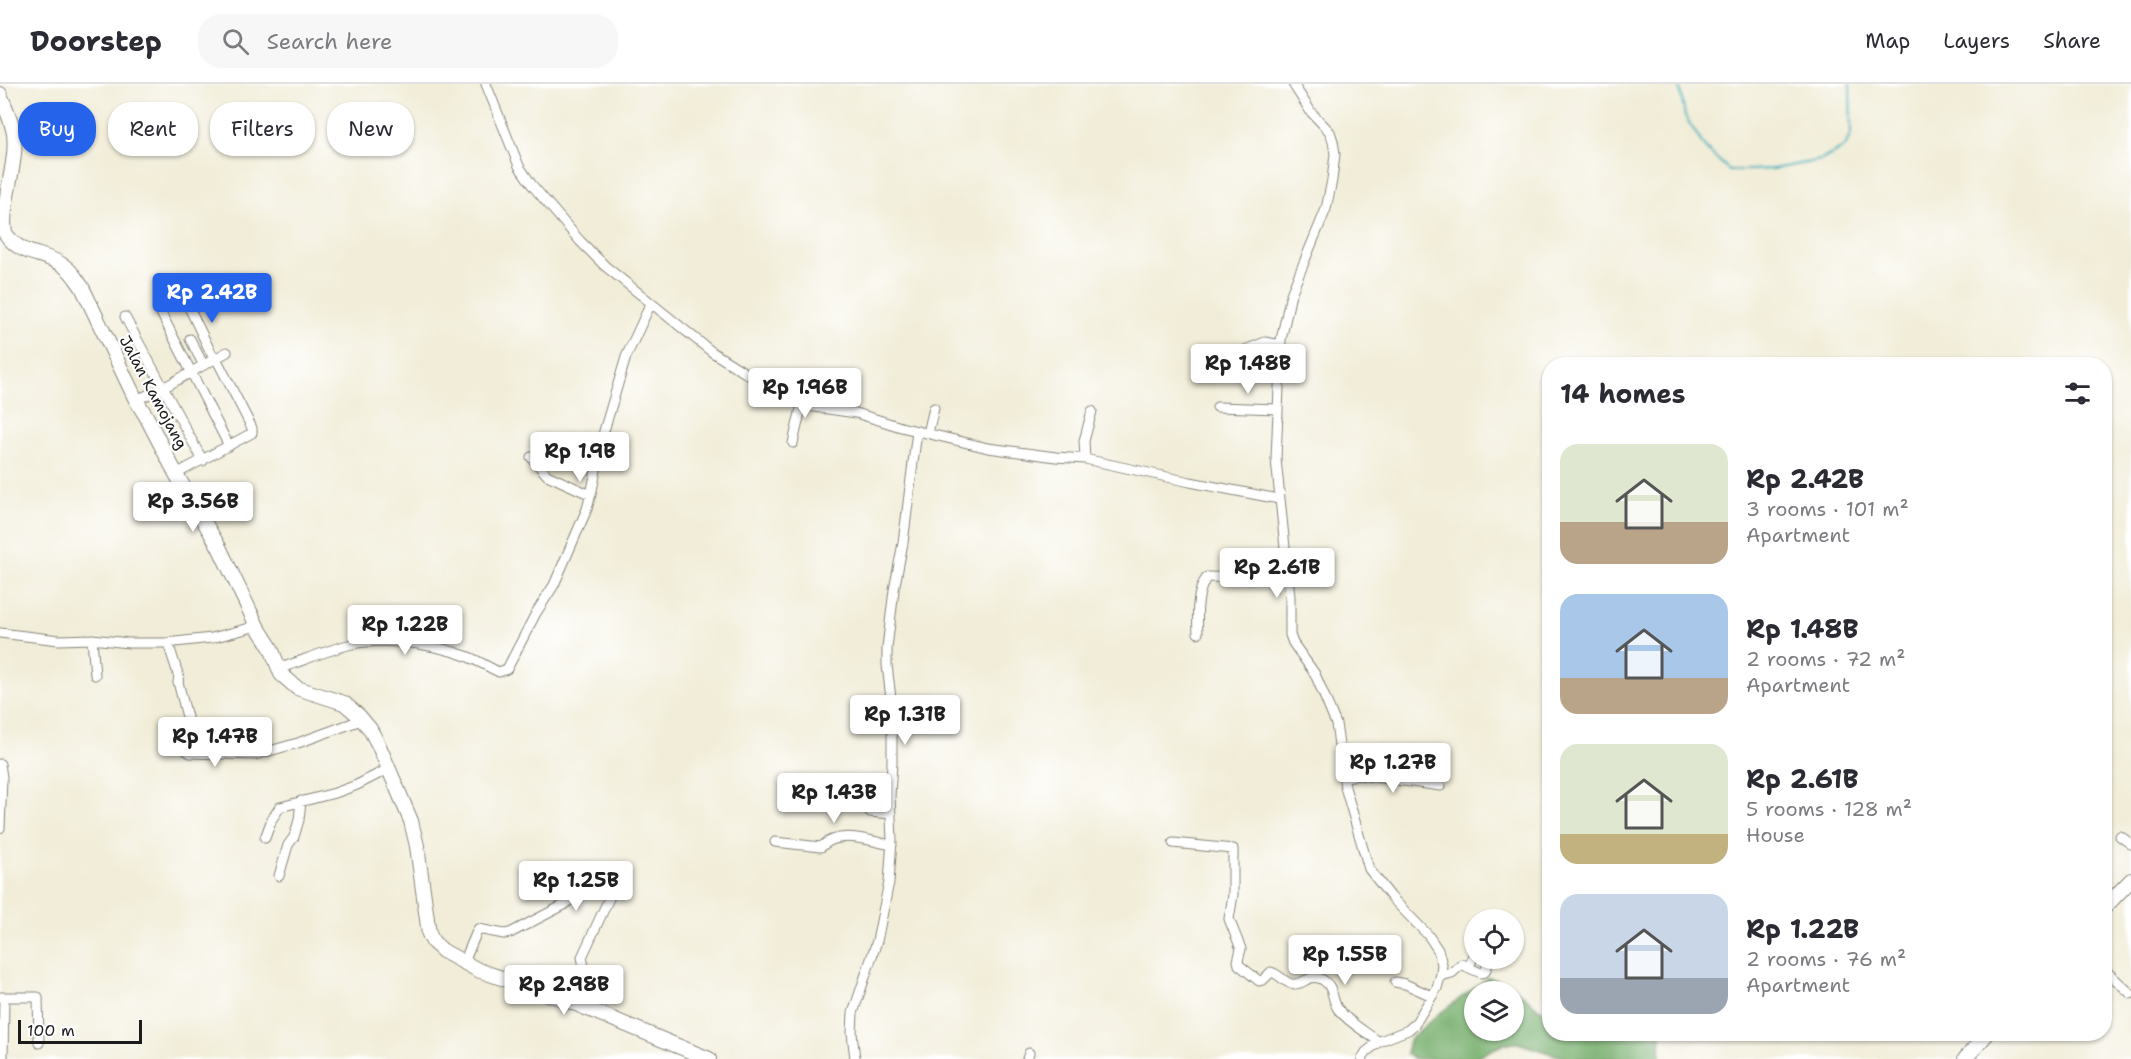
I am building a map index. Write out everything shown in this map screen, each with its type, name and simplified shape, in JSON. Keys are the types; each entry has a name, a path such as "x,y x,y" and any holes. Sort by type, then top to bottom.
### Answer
{"main road":[{"name":"Jalan Kamojang","path":"0,94 14,135 0,208 3,230 15,245 59,263 71,272 82,287 136,400 219,547 286,681 297,688 344,703 375,737 411,821 430,938 443,951 504,980 568,1001 709,1059"},
{"path":"2112,900 2131,880"},
{"path":"1965,1059 1981,1041"}],"street":[{"path":"486,84 519,166 532,185 580,241 605,266 712,352 774,392 802,404 856,413 988,447 1085,459 1279,499"},
{"path":"1293,84 1306,105 1330,132 1334,141 1334,161 1326,209 1292,294 1281,345 1276,459 1288,571 1290,638 1315,674 1334,717 1350,804 1369,869 1391,897 1428,935 1440,958 1440,976 1432,996 1413,1026 1379,1042 1366,1052 1362,1059"},
{"path":"176,474 252,433 253,430 186,301"},
{"path":"278,669 351,644 366,642 414,643 467,656 497,671 506,670 536,613 554,585 591,495 604,431 626,357 651,303"},
{"path":"159,309 229,446"},
{"path":"125,317 203,461"},
{"path":"190,339 203,364"},
{"path":"1245,350 1265,342 1281,345"},
{"path":"136,400 163,388 227,352"},
{"path":"793,442 802,404"},
{"path":"1217,407 1278,409"},
{"path":"928,433 934,408"},
{"path":"1085,459 1084,441 1092,411"},
{"path":"855,1059 852,1033 853,1013 879,933 889,882 891,707 887,648 917,430"},
{"path":"531,457 547,476 591,495"},
{"path":"1198,633 1197,618 1200,596 1202,585 1207,577 1252,578 1288,571"},
{"path":"0,633 59,640 92,639 129,643 168,643 212,638 257,626"},
{"path":"92,639 95,675"},
{"path":"168,643 179,676 178,682 187,717 186,750 190,753 255,755 298,743 361,720"},
{"path":"0,764 2,777 0,828"},
{"path":"265,838 276,810 285,804 335,793 388,769"},
{"path":"1344,777 1359,775 1442,786"},
{"path":"279,876 288,845 294,837 299,820 301,801"},
{"path":"870,812 891,814"},
{"path":"2120,836 2131,844"},
{"path":"775,842 821,847 826,841 839,837 891,845"},
{"path":"1173,843 1233,849 1233,895 1229,919 1241,949 1239,965 1259,981 1271,972 1292,984 1308,978 1323,980 1332,990 1336,1004 1345,1016 1379,1042"},
{"path":"464,962 478,929 510,933 561,907 591,883 595,887 602,884 610,890 611,894 582,957 585,971 568,1001"},
{"path":"1440,976 1452,973 1462,964 1464,966"},
{"path":"1470,969 1481,973 1486,969"},
{"path":"2112,976 2131,994"},
{"path":"1395,982 1432,996"},
{"path":"3,1059 2,997 38,997 39,1043"}],"green space":[{"path":"1489,977 1499,981 1484,981"},
{"path":"1464,995 1464,1041 1524,1041 1524,996 1542,1010 1542,1041 1661,1041 1660,1059 1568,1059 1518,1043 1506,1043 1472,1059 1415,1059 1406,1054 1409,1040"}],"waterway":[{"path":"1679,84 1685,116 1705,148 1729,170 1773,169 1821,160 1845,147 1851,133 1850,84"}]}
